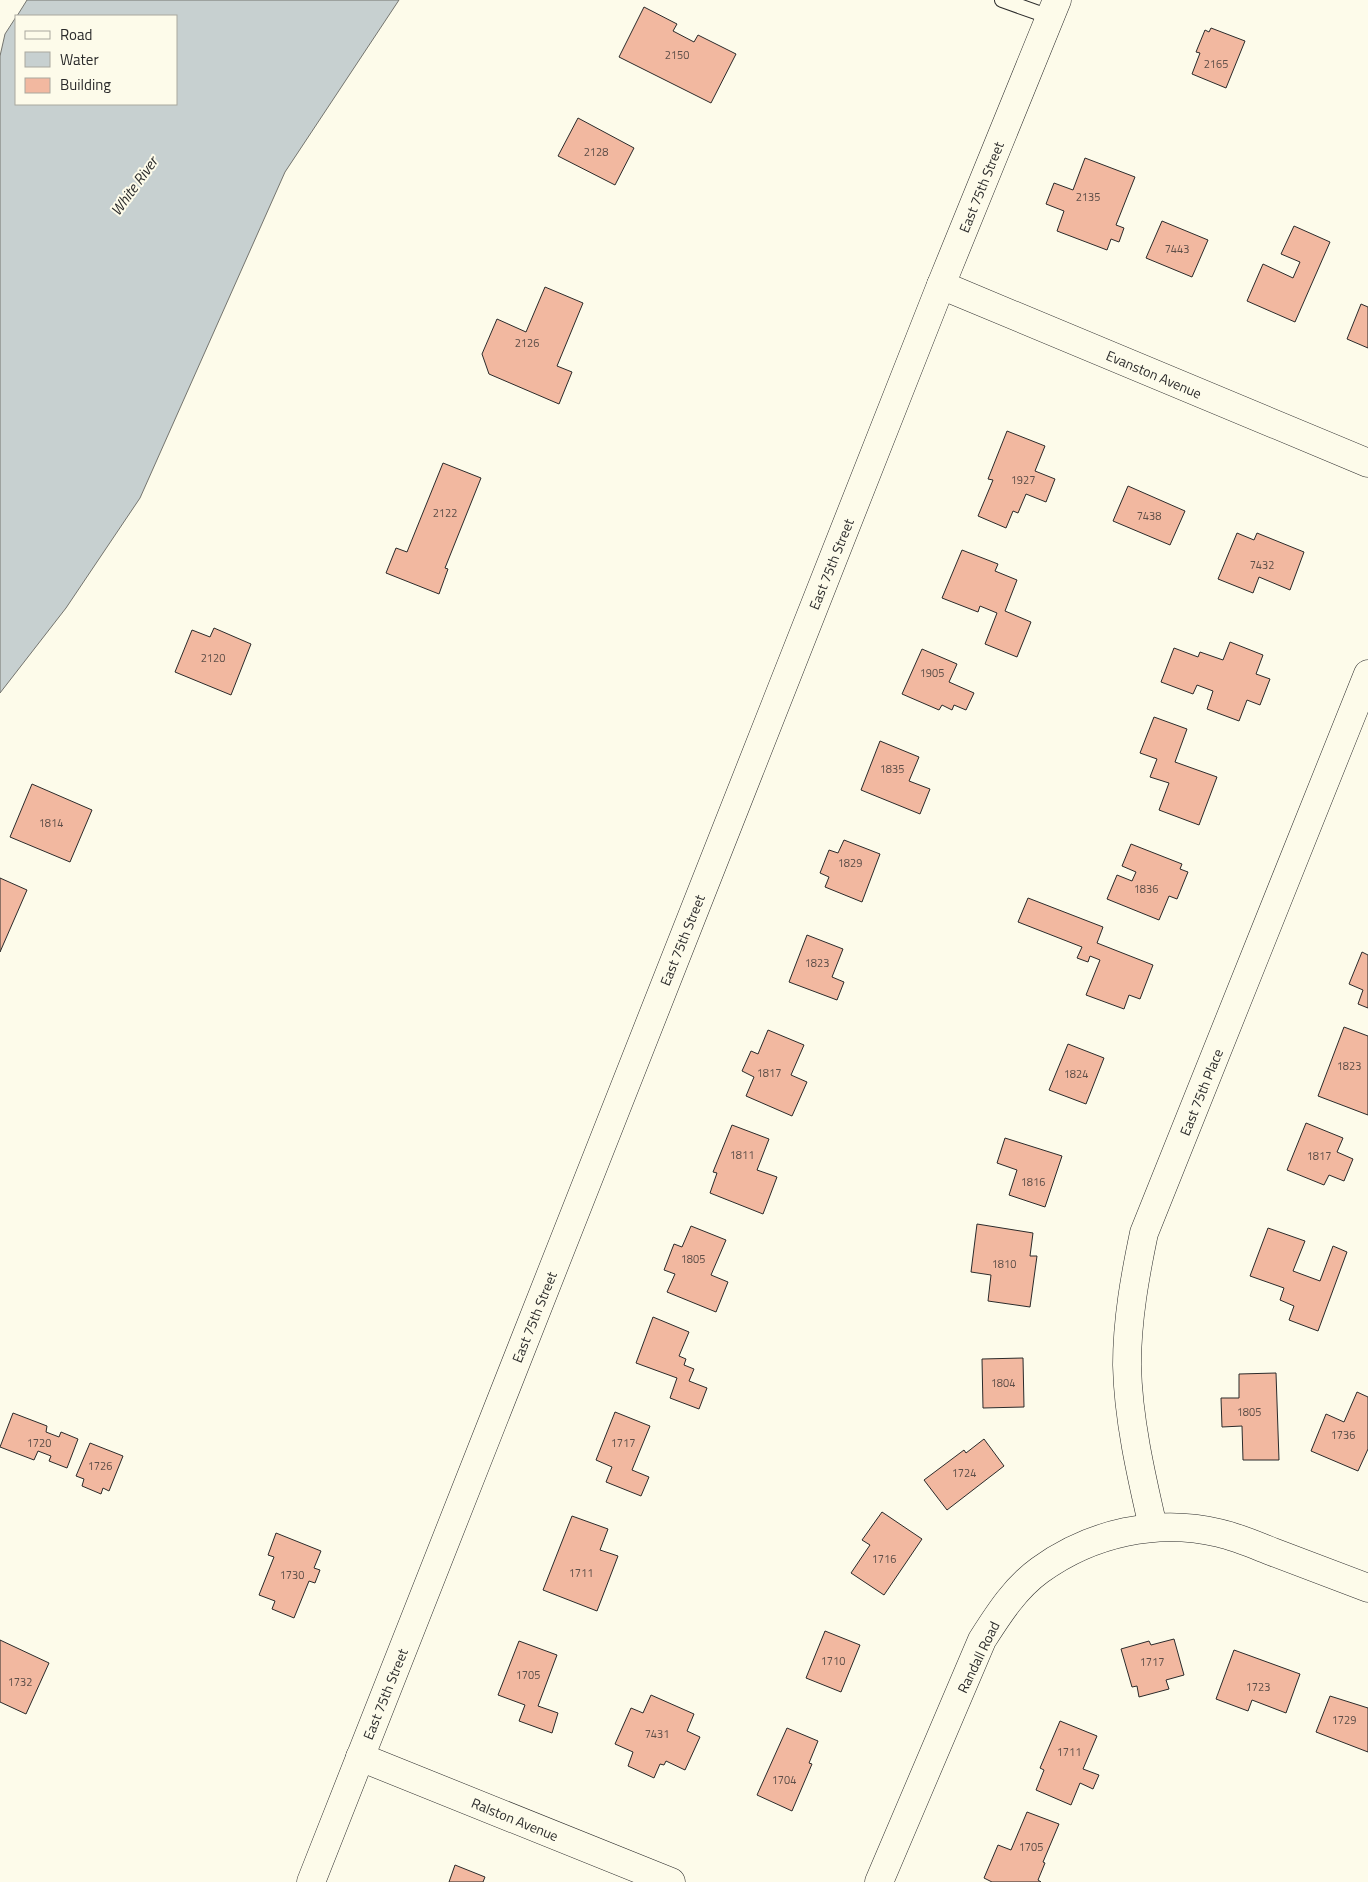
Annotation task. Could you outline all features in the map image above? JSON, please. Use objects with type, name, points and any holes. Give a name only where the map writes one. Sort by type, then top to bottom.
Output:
[{"type":"street","name":"East 75th Street","points":[[311,1882],[941,285],[1053,9]]},
{"type":"street","name":"Evanston Avenue","points":[[941,285],[1368,463]]},
{"type":"street","name":"East 75th Place","points":[[1153,1527],[1137,1455],[1127,1366],[1132,1291],[1144,1233],[1368,674]]},
{"type":"street","name":"Randall Road","points":[[879,1882],[982,1640],[999,1614],[1028,1580],[1040,1570],[1093,1540],[1153,1527],[1191,1528],[1227,1535],[1368,1588]]},
{"type":"street","name":"Ralston Avenue","points":[[360,1757],[671,1882]]},
{"type":"lane","points":[[1002,0],[1053,9]]},
{"type":"water","name":"White River","points":[[27,0],[399,0],[285,172],[140,498],[66,608],[0,693],[0,56],[5,34],[15,19],[15,105],[178,105],[178,15],[18,15]]},
{"type":"building","points":[[644,7],[677,24],[673,31],[694,42],[698,35],[736,54],[711,103],[619,57]]},
{"type":"building","points":[[1211,28],[1245,41],[1226,88],[1192,74],[1200,53],[1196,52],[1205,30],[1209,32]]},
{"type":"building","points":[[578,118],[634,148],[615,185],[558,156]]},
{"type":"building","points":[[1085,158],[1135,177],[1116,225],[1124,228],[1119,242],[1111,239],[1107,250],[1057,231],[1064,211],[1046,204],[1054,183],[1073,190]]},
{"type":"building","points":[[1162,221],[1208,240],[1192,277],[1146,258]]},
{"type":"building","points":[[1294,226],[1330,242],[1295,322],[1247,301],[1263,264],[1293,278],[1300,262],[1281,254]]},
{"type":"building","points":[[545,287],[583,303],[557,366],[572,372],[559,404],[489,374],[482,354],[497,319],[526,332]]},
{"type":"building","points":[[1361,304],[1368,307],[1368,348],[1347,339]]},
{"type":"building","points":[[1007,431],[1045,446],[1035,471],[1055,479],[1046,502],[1026,494],[1018,513],[1013,511],[1006,528],[978,516],[993,480],[988,479]]},
{"type":"building","points":[[443,463],[481,478],[445,568],[448,569],[439,594],[386,573],[396,548],[407,552]]},
{"type":"building","points":[[1128,486],[1185,511],[1170,545],[1113,521]]},
{"type":"building","points":[[1237,533],[1254,540],[1257,533],[1304,552],[1290,590],[1259,577],[1253,593],[1218,579]]},
{"type":"building","points":[[962,550],[998,564],[995,571],[1017,580],[1005,611],[1031,622],[1017,657],[985,644],[997,613],[980,606],[978,612],[942,598]]},
{"type":"building","points":[[214,628],[251,644],[231,695],[175,672],[192,630],[210,637]]},
{"type":"building","points":[[1230,642],[1263,655],[1256,674],[1270,679],[1260,705],[1247,700],[1239,721],[1207,709],[1213,691],[1197,685],[1193,694],[1161,682],[1174,648],[1198,657],[1200,652],[1223,660]]},
{"type":"building","points":[[922,649],[957,664],[949,682],[974,693],[966,710],[954,705],[952,710],[942,705],[939,710],[902,694]]},
{"type":"building","points":[[1154,717],[1187,729],[1175,762],[1217,777],[1199,825],[1159,810],[1169,783],[1150,777],[1157,759],[1140,753]]},
{"type":"building","points":[[880,741],[919,757],[909,781],[930,789],[920,814],[861,790]]},
{"type":"building","points":[[32,784],[92,810],[70,862],[10,837]]},
{"type":"building","points":[[844,840],[880,854],[862,902],[825,887],[829,877],[820,873],[829,850],[838,853]]},
{"type":"building","points":[[1131,844],[1182,864],[1180,869],[1188,872],[1177,899],[1169,896],[1159,920],[1107,899],[1117,875],[1132,881],[1136,872],[1122,866]]},
{"type":"building","points":[[0,878],[27,890],[0,952]]},
{"type":"building","points":[[1028,898],[1103,927],[1097,943],[1153,965],[1140,999],[1129,995],[1124,1009],[1086,995],[1100,960],[1090,956],[1088,962],[1077,958],[1082,947],[1018,922]]},
{"type":"building","points":[[807,935],[843,949],[832,977],[844,982],[837,1000],[789,982]]},
{"type":"building","points":[[1362,952],[1368,955],[1368,1008],[1358,1004],[1363,990],[1349,984]]},
{"type":"building","points":[[1344,1027],[1368,1036],[1368,1115],[1318,1096]]},
{"type":"building","points":[[768,1030],[804,1045],[791,1075],[807,1082],[792,1116],[746,1096],[754,1077],[742,1071],[751,1051],[758,1054]]},
{"type":"building","points":[[1068,1044],[1104,1058],[1086,1104],[1049,1090]]},
{"type":"building","points":[[1306,1123],[1343,1138],[1337,1152],[1353,1159],[1344,1181],[1329,1175],[1324,1185],[1287,1170]]},
{"type":"building","points":[[732,1125],[769,1139],[757,1170],[777,1177],[763,1214],[710,1193],[717,1173],[713,1172]]},
{"type":"building","points":[[1005,1138],[1062,1156],[1045,1207],[1009,1195],[1017,1170],[997,1163]]},
{"type":"building","points":[[977,1224],[1033,1233],[1030,1256],[1037,1256],[1030,1307],[988,1301],[991,1275],[971,1272]]},
{"type":"building","points":[[691,1226],[726,1240],[711,1275],[728,1282],[716,1312],[667,1292],[675,1274],[664,1270],[674,1244],[682,1247]]},
{"type":"building","points":[[1268,1228],[1305,1241],[1293,1271],[1320,1281],[1333,1246],[1347,1252],[1318,1331],[1289,1320],[1294,1306],[1280,1300],[1284,1288],[1250,1276]]},
{"type":"building","points":[[653,1317],[689,1332],[679,1356],[686,1359],[684,1365],[694,1369],[689,1381],[707,1388],[699,1409],[670,1398],[677,1378],[636,1363]]},
{"type":"building","points":[[1023,1358],[1024,1407],[983,1408],[982,1359]]},
{"type":"building","points":[[1276,1373],[1279,1460],[1243,1460],[1242,1426],[1222,1427],[1221,1398],[1239,1398],[1239,1374]]},
{"type":"building","points":[[1357,1392],[1368,1397],[1368,1449],[1358,1471],[1311,1451],[1326,1414],[1344,1422]]},
{"type":"building","points":[[615,1412],[650,1426],[632,1470],[649,1477],[641,1496],[606,1482],[612,1467],[596,1460]]},
{"type":"building","points":[[13,1413],[47,1426],[46,1432],[59,1437],[61,1432],[78,1439],[67,1468],[49,1461],[51,1456],[38,1451],[34,1460],[0,1447]]},
{"type":"building","points":[[984,1439],[1004,1466],[947,1510],[924,1480],[964,1450],[966,1453]]},
{"type":"building","points":[[90,1443],[123,1456],[109,1491],[103,1488],[101,1494],[82,1486],[84,1479],[76,1476]]},
{"type":"building","points":[[882,1512],[922,1539],[884,1595],[851,1573],[870,1545],[862,1540]]},
{"type":"building","points":[[572,1516],[608,1529],[600,1550],[618,1556],[597,1611],[543,1590]]},
{"type":"building","points":[[276,1533],[321,1551],[314,1568],[320,1570],[315,1583],[309,1581],[294,1618],[272,1609],[275,1601],[259,1595],[274,1557],[268,1555]]},
{"type":"building","points":[[825,1631],[860,1645],[841,1692],[806,1678]]},
{"type":"building","points":[[1174,1639],[1184,1675],[1166,1680],[1169,1689],[1139,1697],[1137,1686],[1132,1687],[1121,1649],[1149,1641],[1151,1645]]},
{"type":"building","points":[[0,1640],[49,1663],[26,1714],[0,1702]]},
{"type":"building","points":[[519,1641],[557,1655],[538,1706],[558,1713],[552,1733],[519,1721],[525,1705],[498,1695]]},
{"type":"building","points":[[1234,1650],[1300,1674],[1286,1713],[1252,1700],[1248,1711],[1216,1699]]},
{"type":"building","points":[[651,1695],[694,1714],[687,1731],[700,1737],[685,1770],[666,1761],[664,1765],[660,1764],[654,1778],[628,1766],[633,1752],[615,1744],[631,1708],[643,1713]]},
{"type":"building","points":[[1330,1696],[1368,1708],[1368,1752],[1316,1732]]},
{"type":"building","points":[[1060,1721],[1097,1736],[1083,1769],[1099,1775],[1093,1789],[1080,1783],[1071,1805],[1036,1790],[1044,1770],[1040,1768]]},
{"type":"building","points":[[787,1728],[818,1741],[809,1763],[812,1764],[792,1811],[757,1795]]},
{"type":"building","points":[[1027,1812],[1059,1824],[1043,1862],[1045,1863],[1038,1880],[1041,1882],[992,1882],[984,1878],[998,1845],[1011,1850]]},
{"type":"building","points":[[455,1865],[485,1877],[483,1882],[449,1882]]}]
